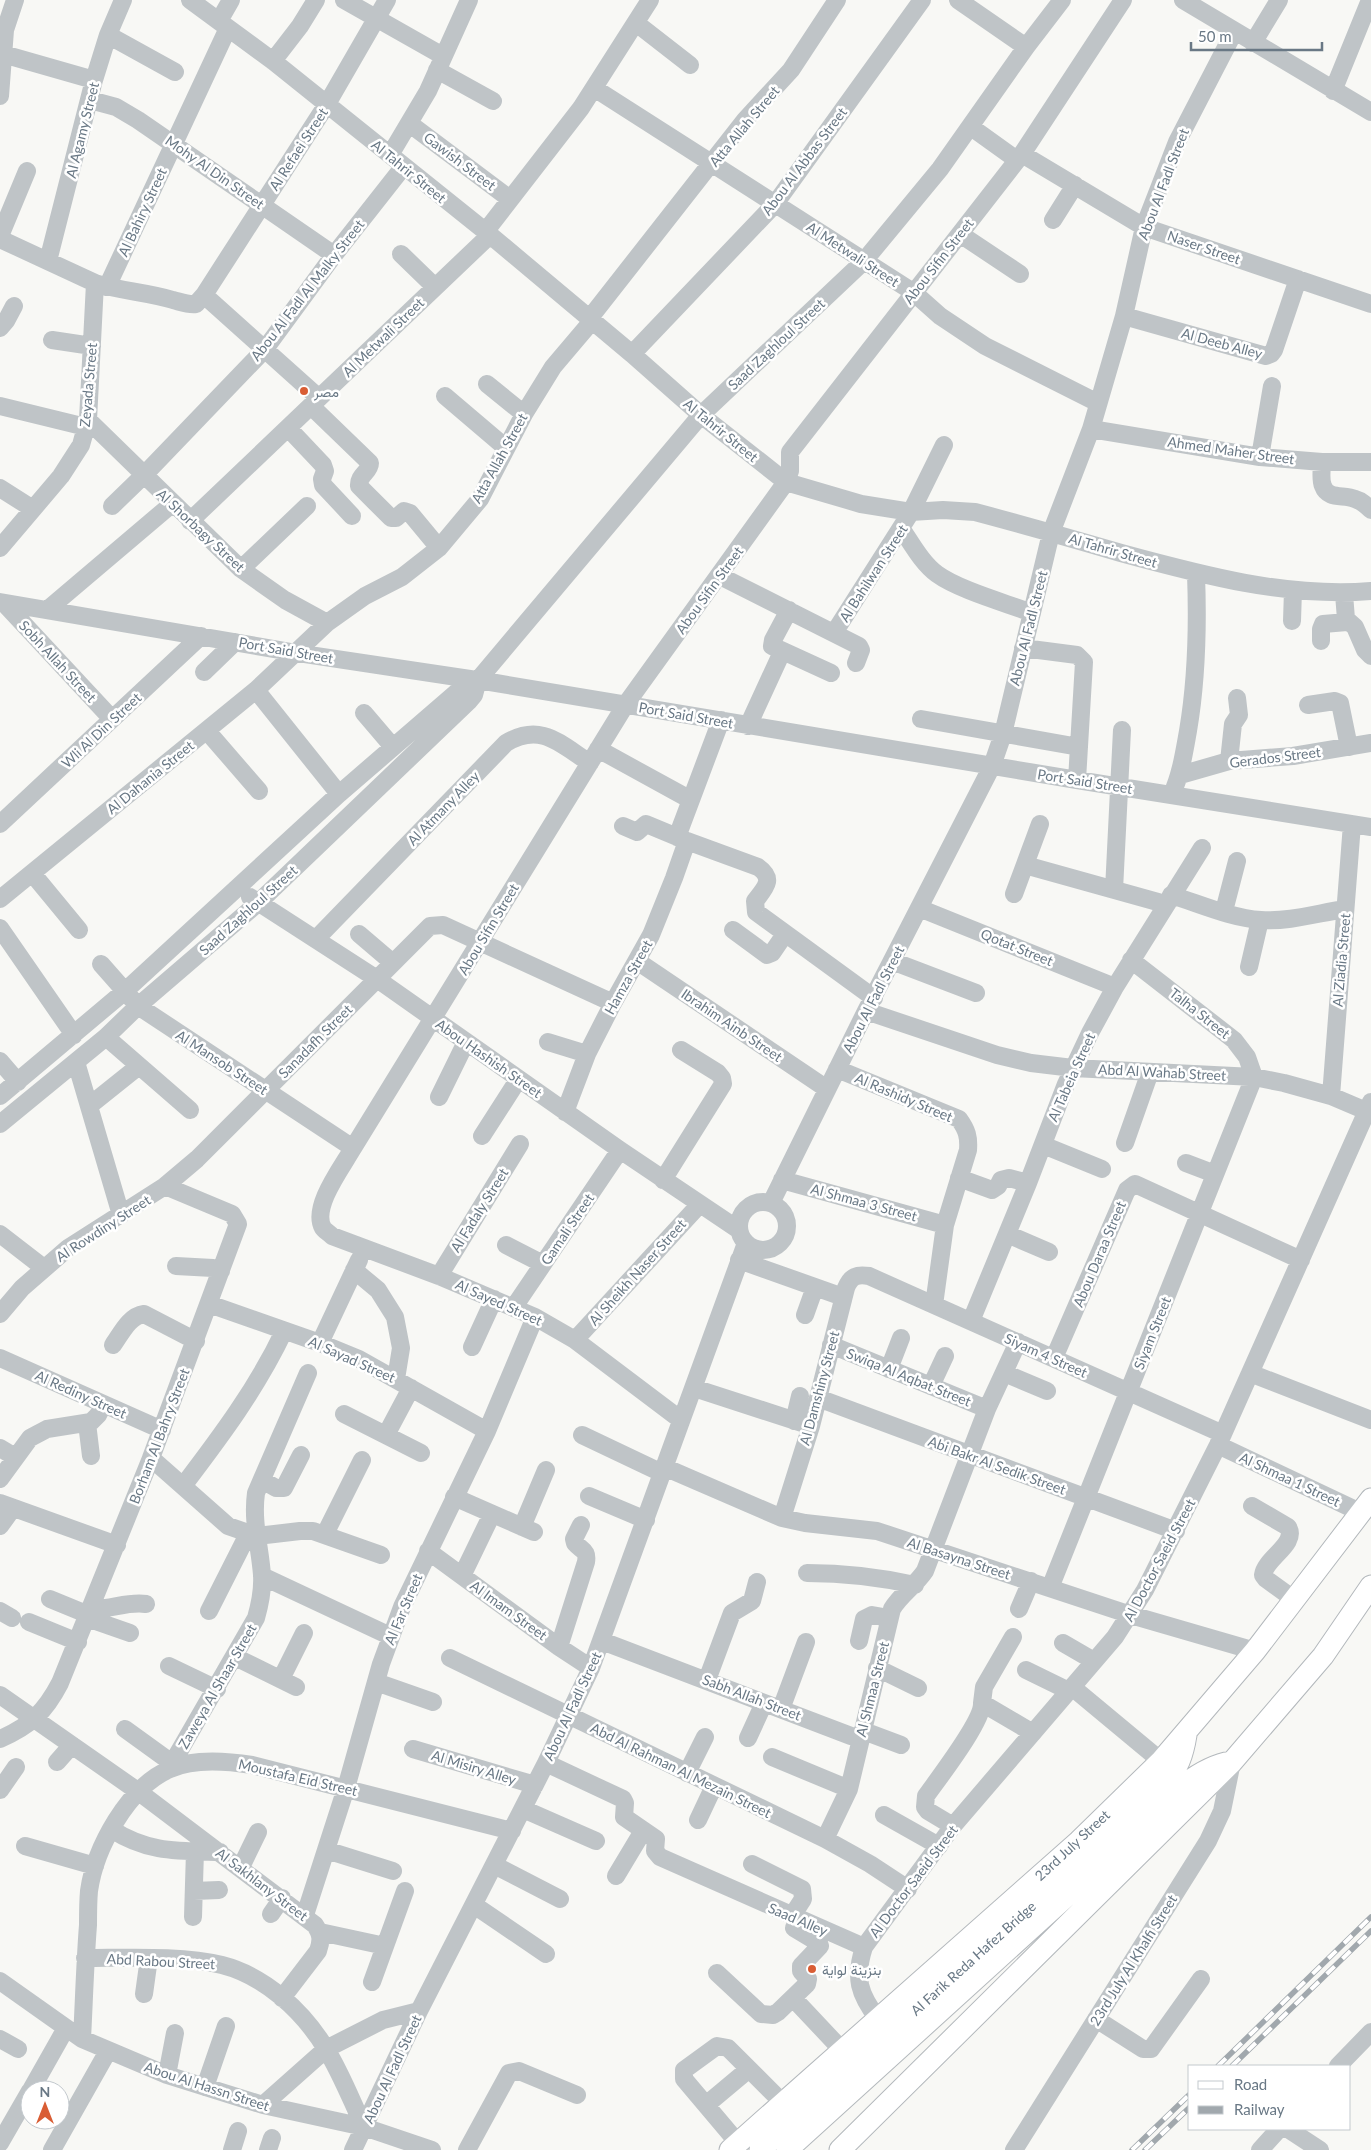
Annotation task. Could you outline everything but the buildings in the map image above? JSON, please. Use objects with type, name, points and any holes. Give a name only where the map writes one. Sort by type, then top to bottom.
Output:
[{"type":"main road","name":"23rd July Street","points":[[734,2146],[841,2049],[1079,1840],[1161,1761],[1256,1651],[1366,1506]]},
{"type":"main road","points":[[840,2150],[1232,1762],[1323,1656],[1371,1586]]},
{"type":"main road","name":"Al Farik Reda Hafez Bridge","points":[[787,2150],[1028,1920],[1110,1831],[1165,1783],[1177,1768],[1184,1751],[1186,1732]]},
{"type":"main road","name":"Al Farik Reda Hafez Bridge","points":[[760,2150],[1028,1920],[1109,1859],[1183,1785],[1206,1770],[1232,1762]]},
{"type":"street","points":[[0,90],[3,29],[16,0]]},
{"type":"street","name":"Al Agamy Street","points":[[48,261],[94,80],[108,35],[122,0]]},
{"type":"street","name":"Al Tahrir Street","points":[[190,0],[273,61],[487,233],[632,354],[701,415],[786,482],[861,504],[911,512],[943,510],[975,512],[1196,574],[1293,590],[1344,594],[1371,591]]},
{"type":"street","name":"Al Bahiry Street","points":[[101,285],[174,144],[223,25],[231,0]]},
{"type":"street","points":[[273,61],[300,26],[316,0]]},
{"type":"street","points":[[344,0],[376,19],[493,101]]},
{"type":"street","name":"Al Refaei Street","points":[[204,295],[327,104],[387,0]]},
{"type":"street","name":"Abou Al Fadl Al Malky Street","points":[[112,506],[144,476],[265,349],[334,255],[397,161],[410,124],[469,0]]},
{"type":"street","name":"Al Metwali Street","points":[[190,521],[435,287],[487,233],[510,199],[594,88],[650,0]]},
{"type":"street","name":"Atta Allah Street","points":[[297,653],[327,623],[365,596],[402,577],[439,548],[480,499],[524,414],[553,367],[745,120],[796,63],[837,0]]},
{"type":"street","name":"Abou Al Abbas Street","points":[[632,354],[775,204],[922,0]]},
{"type":"street","points":[[958,0],[1026,47]]},
{"type":"street","name":"Saad Zaghloul Street","points":[[0,1096],[125,991],[340,794],[457,692],[478,680],[701,415],[864,261],[940,169],[1026,47],[1062,0]]},
{"type":"street","name":"Abou Sifin Street","points":[[322,1202],[353,1148],[626,704],[786,482],[790,471],[790,452],[1020,157],[1122,0]]},
{"type":"street","points":[[1183,0],[1371,112]]},
{"type":"street","points":[[1253,43],[1279,0]]},
{"type":"street","points":[[1333,91],[1369,8]]},
{"type":"street","points":[[636,23],[690,65]]},
{"type":"street","name":"Abou Al Fadl Street","points":[[771,1203],[837,1069],[992,766],[1003,734],[1051,533],[1091,429],[1124,316],[1144,227],[1177,142],[1234,32]]},
{"type":"street","points":[[108,35],[175,72]]},
{"type":"street","points":[[3,54],[94,80]]},
{"type":"street","name":"Al Metwali Street","points":[[594,88],[913,292],[940,316],[985,346],[1098,403]]},
{"type":"street","name":"Mohy Al Din Street","points":[[90,100],[116,107],[174,144],[334,255]]},
{"type":"street","name":"Gawish Street","points":[[410,124],[510,199]]},
{"type":"street","name":"Naser Street","points":[[971,127],[1020,157],[1075,185],[1144,227],[1371,304]]},
{"type":"street","points":[[27,171],[0,238],[101,285],[151,293],[189,304],[196,304],[204,295],[265,349],[370,463],[370,467],[360,479],[359,486],[391,518],[396,518],[404,511],[410,512],[439,548]]},
{"type":"street","points":[[1053,220],[1075,185]]},
{"type":"street","points":[[960,234],[1020,274]]},
{"type":"street","points":[[401,254],[435,287]]},
{"type":"street","name":"Al Deeb Alley","points":[[1124,316],[1268,356],[1274,350],[1298,279]]},
{"type":"street","name":"Zeyada Street","points":[[0,548],[72,461],[81,445],[87,424],[92,346],[101,285]]},
{"type":"street","points":[[0,328],[14,306]]},
{"type":"street","points":[[52,340],[92,346]]},
{"type":"street","points":[[487,384],[524,414]]},
{"type":"street","points":[[1260,457],[1272,386]]},
{"type":"street","points":[[445,396],[506,448]]},
{"type":"street","points":[[0,406],[87,424]]},
{"type":"street","name":"Al Shorbagy Street","points":[[87,424],[241,569],[285,600],[327,623]]},
{"type":"street","points":[[288,428],[323,465],[325,471],[322,479],[323,485],[352,516]]},
{"type":"street","name":"Ahmed Maher Street","points":[[1091,429],[1260,457],[1322,462],[1371,462]]},
{"type":"street","name":"Al Bahilwan Street","points":[[834,633],[911,512],[944,445]]},
{"type":"street","points":[[1322,462],[1322,482],[1325,490],[1332,495],[1353,498],[1364,503],[1371,510]]},
{"type":"street","points":[[0,488],[33,509]]},
{"type":"street","points":[[47,610],[172,504]]},
{"type":"street","points":[[241,569],[306,506]]},
{"type":"street","points":[[901,528],[924,562],[937,574],[954,583],[1032,613]]},
{"type":"street","points":[[1172,794],[1180,775],[1196,670],[1198,622],[1196,574]]},
{"type":"street","name":"Al Bahilwan Street","points":[[720,576],[859,646],[861,650],[856,663]]},
{"type":"street","points":[[1292,621],[1293,590]]},
{"type":"street","points":[[1344,594],[1345,616],[1348,622],[1355,627],[1365,650],[1371,656]]},
{"type":"street","name":"Port Said Street","points":[[2,603],[297,653],[478,680],[748,726],[1371,827]]},
{"type":"street","name":"Sobh Allah Street","points":[[2,603],[112,719]]},
{"type":"street","points":[[789,610],[772,642],[774,648],[831,673]]},
{"type":"street","points":[[1321,641],[1323,624],[1348,622]]},
{"type":"street","name":"Wli Al Din Street","points":[[0,824],[201,636]]},
{"type":"street","points":[[204,672],[235,642]]},
{"type":"street","points":[[1023,648],[1077,655],[1082,659],[1084,665],[1077,780]]},
{"type":"street","points":[[748,726],[782,652]]},
{"type":"street","name":"Al Dahania Street","points":[[2,893],[32,873],[207,731],[297,653]]},
{"type":"street","name":"Saad Zaghloul Street","points":[[0,1124],[106,1037],[138,1006],[258,903],[470,701],[474,695],[478,680]]},
{"type":"street","points":[[256,690],[340,794]]},
{"type":"street","points":[[1229,761],[1233,724],[1239,715],[1237,698]]},
{"type":"street","points":[[1308,705],[1335,701],[1340,703],[1350,748]]},
{"type":"street","points":[[364,713],[393,748]]},
{"type":"street","points":[[921,719],[1079,748]]},
{"type":"street","name":"Hamza Street","points":[[565,1112],[587,1054],[658,918],[682,839],[691,800],[721,720]]},
{"type":"street","points":[[1114,890],[1122,730]]},
{"type":"street","points":[[207,731],[259,791]]},
{"type":"street","name":"Al Atmany Alley","points":[[316,940],[506,743],[518,736],[532,733],[546,736],[691,800]]},
{"type":"street","name":"Gerados Street","points":[[1180,775],[1229,761],[1293,756],[1371,743]]},
{"type":"street","points":[[623,826],[637,832],[646,824],[682,839]]},
{"type":"street","points":[[1014,894],[1040,824]]},
{"type":"street","name":"Al Ziadia Street","points":[[1331,1096],[1352,824]]},
{"type":"street","name":"Abd Al Wahab Street","points":[[682,839],[758,867],[764,871],[768,878],[767,886],[755,901],[755,906],[760,916],[785,934],[870,1005],[997,1055],[1031,1063],[1073,1068],[1254,1078],[1284,1083],[1370,1109]]},
{"type":"street","name":"Al Tabeia Street","points":[[970,1321],[1028,1183],[1073,1068],[1115,987],[1202,848]]},
{"type":"street","points":[[1224,912],[1237,861]]},
{"type":"street","points":[[1025,865],[1114,890],[1260,920],[1280,920],[1346,908]]},
{"type":"street","points":[[32,873],[79,930]]},
{"type":"street","name":"Abou Hashish Street","points":[[237,888],[377,979],[518,1080],[700,1204],[742,1236]]},
{"type":"street","name":"Qotat Street","points":[[919,908],[1115,987]]},
{"type":"street","points":[[1249,967],[1260,920]]},
{"type":"street","points":[[377,979],[425,929],[437,924],[443,925],[612,1003]]},
{"type":"street","points":[[0,928],[74,1035]]},
{"type":"street","points":[[733,930],[767,955],[772,954],[785,934]]},
{"type":"street","points":[[359,934],[392,962]]},
{"type":"street","name":"Talha Street","points":[[1132,960],[1234,1040],[1247,1057],[1254,1078]]},
{"type":"street","name":"Ibrahim Ainb Street","points":[[637,961],[827,1089]]},
{"type":"street","points":[[892,961],[976,992]]},
{"type":"street","name":"Al Mansob Street","points":[[101,964],[138,1006],[353,1148]]},
{"type":"street","name":"Sanadafh Street","points":[[165,1186],[197,1159],[377,979]]},
{"type":"street","points":[[106,1037],[190,1110]]},
{"type":"street","points":[[439,1097],[466,1042]]},
{"type":"street","points":[[548,1042],[587,1054]]},
{"type":"street","points":[[663,1180],[723,1084],[718,1072],[681,1050]]},
{"type":"street","points":[[0,1061],[18,1082]]},
{"type":"street","points":[[76,1062],[121,1215]]},
{"type":"street","points":[[89,1106],[139,1066]]},
{"type":"street","name":"Al Rashidy Street","points":[[837,1069],[959,1120],[966,1128],[969,1138],[968,1150],[945,1224],[934,1305]]},
{"type":"street","points":[[1125,1142],[1150,1072]]},
{"type":"street","name":"Siyam Street","points":[[1050,1588],[1254,1078]]},
{"type":"street","points":[[482,1136],[518,1080]]},
{"type":"street","name":"Al Doctor Saeid Street","points":[[878,2018],[866,2002],[859,1984],[859,1964],[864,1947],[873,1932],[908,1889],[954,1826],[1115,1637],[1131,1615],[1176,1531],[1221,1439],[1370,1109]]},
{"type":"street","name":"Al Fadaly Street","points":[[439,1276],[520,1144]]},
{"type":"street","points":[[1043,1145],[1102,1169]]},
{"type":"street","name":"Gamali Street","points":[[514,1307],[620,1150]]},
{"type":"street","points":[[1186,1163],[1216,1174]]},
{"type":"street","points":[[959,1178],[992,1190],[998,1186],[1003,1178],[1028,1183]]},
{"type":"street","name":"Al Shmaa 3 Street","points":[[782,1180],[945,1224]]},
{"type":"street","name":"Abou Daraa Street","points":[[1054,1358],[1130,1186],[1135,1184],[1301,1260]]},
{"type":"street","name":"Al Rowdiny Street","points":[[0,1314],[22,1288],[68,1248],[165,1186]]},
{"type":"street","name":"Borham Al Bahry Street","points":[[0,1739],[16,1732],[35,1719],[50,1702],[78,1642],[162,1430],[238,1224],[236,1217],[165,1186]]},
{"type":"street","name":"Al Sayed Street","points":[[322,1202],[320,1216],[323,1228],[332,1236],[439,1276],[535,1317],[575,1340],[681,1420]]},
{"type":"street","points":[[764,1202],[771,1203],[778,1207],[786,1220],[787,1228],[781,1242],[775,1247],[760,1250],[742,1236],[741,1216],[750,1205],[764,1202]]},
{"type":"street","name":"Al Sheikh Naser Street","points":[[575,1340],[700,1204]]},
{"type":"street","points":[[0,1234],[44,1268]]},
{"type":"street","points":[[1007,1234],[1049,1252]]},
{"type":"street","name":"Abou Al Fadl Street","points":[[353,2150],[419,2011],[546,1764],[591,1668],[740,1260],[742,1236]]},
{"type":"street","points":[[506,1245],[543,1264]]},
{"type":"street","points":[[320,1343],[364,1248]]},
{"type":"street","points":[[740,1260],[843,1298]]},
{"type":"street","points":[[176,1266],[214,1268],[221,1271]]},
{"type":"street","points":[[354,1270],[378,1290],[395,1317],[401,1348],[403,1383],[386,1435]]},
{"type":"street","name":"Al Damshiny Street","points":[[782,1518],[811,1426],[843,1298],[850,1278],[859,1274],[869,1276]]},
{"type":"street","name":"Siyam 4 Street","points":[[869,1276],[1128,1391],[1221,1439]]},
{"type":"street","points":[[805,1315],[815,1287]]},
{"type":"street","points":[[472,1346],[494,1299]]},
{"type":"street","name":"Al Sayad Street","points":[[210,1304],[320,1343],[359,1359],[486,1431]]},
{"type":"street","points":[[113,1345],[130,1320],[136,1315],[144,1314],[196,1341]]},
{"type":"street","name":"Al Far Street","points":[[305,1915],[346,1788],[390,1636],[402,1606],[486,1431],[535,1317]]},
{"type":"street","points":[[183,1486],[252,1391],[284,1331]]},
{"type":"street","points":[[889,1369],[901,1338]]},
{"type":"street","name":"Al Shmaa Street","points":[[825,1839],[849,1789],[889,1618],[897,1602],[915,1585],[925,1571],[987,1409],[1018,1342]]},
{"type":"street","name":"Swiqa Al Aqbat Street","points":[[831,1345],[987,1409]]},
{"type":"street","points":[[931,1386],[945,1356]]},
{"type":"street","name":"Al Rediny Street","points":[[0,1358],[162,1430]]},
{"type":"street","name":"Zaweya Al Shaar Street","points":[[171,1766],[217,1689],[256,1618],[261,1597],[262,1576],[252,1535],[256,1493],[308,1373]]},
{"type":"street","points":[[1004,1373],[1047,1391]]},
{"type":"street","points":[[1250,1373],[1371,1420]]},
{"type":"street","points":[[694,1388],[811,1426]]},
{"type":"street","points":[[794,1421],[800,1396]]},
{"type":"street","name":"Abi Bakr Al Sedik Street","points":[[818,1398],[1176,1531]]},
{"type":"street","points":[[0,1479],[7,1452],[46,1429],[87,1423],[98,1415],[103,1405]]},
{"type":"street","points":[[344,1414],[421,1453]]},
{"type":"street","points":[[87,1423],[90,1456]]},
{"type":"street","name":"Al Basayna Street","points":[[582,1435],[782,1518],[805,1523],[877,1531],[1131,1615],[1256,1651]]},
{"type":"street","name":"Al Shmaa 1 Street","points":[[1221,1439],[1366,1506]]},
{"type":"street","points":[[262,1480],[276,1488],[284,1488],[302,1455]]},
{"type":"street","points":[[151,1458],[228,1526],[252,1535],[300,1531],[325,1534],[381,1554]]},
{"type":"street","points":[[325,1534],[362,1460]]},
{"type":"street","points":[[454,1497],[528,1530],[546,1470]]},
{"type":"street","points":[[589,1496],[646,1520]]},
{"type":"street","points":[[0,1526],[6,1505],[117,1545]]},
{"type":"street","points":[[1252,1506],[1288,1527],[1290,1531],[1290,1538],[1266,1567],[1264,1575],[1266,1579],[1295,1600]]},
{"type":"street","points":[[462,1576],[492,1514]]},
{"type":"street","points":[[559,1647],[586,1562],[584,1549],[577,1546],[574,1539],[581,1524]]},
{"type":"street","points":[[210,1611],[252,1535]]},
{"type":"street","name":"Al Imam Street","points":[[428,1551],[559,1647],[591,1668]]},
{"type":"street","points":[[807,1573],[844,1573],[880,1577],[915,1585]]},
{"type":"street","points":[[262,1576],[390,1636]]},
{"type":"street","points":[[1019,1608],[1031,1581]]},
{"type":"street","points":[[707,1680],[732,1613],[752,1601],[757,1582]]},
{"type":"street","points":[[50,1599],[130,1633]]},
{"type":"street","points":[[89,1614],[136,1602],[146,1604]]},
{"type":"street","points":[[859,1641],[864,1619],[872,1615],[889,1618]]},
{"type":"street","points":[[29,1622],[78,1642]]},
{"type":"street","points":[[235,1657],[288,1683],[304,1633]]},
{"type":"street","points":[[954,1826],[928,1811],[924,1800],[975,1725],[982,1708],[984,1687],[1013,1636]]},
{"type":"street","name":"Sabh Allah Street","points":[[602,1641],[851,1736],[860,1737],[869,1733],[901,1745]]},
{"type":"street","points":[[781,1709],[806,1642]]},
{"type":"street","points":[[1063,1643],[1094,1661]]},
{"type":"street","name":"Abd Al Rahman Al Mezain Street","points":[[450,1658],[825,1839],[870,1864],[908,1889]]},
{"type":"street","points":[[169,1666],[217,1689]]},
{"type":"street","points":[[877,1668],[918,1688]]},
{"type":"street","points":[[1026,1670],[1070,1689],[1161,1761]]},
{"type":"street","points":[[376,1682],[433,1702]]},
{"type":"street","name":"Al Sakhlany Street","points":[[0,1695],[139,1792],[315,1924],[320,1932],[321,1942],[318,1950],[282,1998]]},
{"type":"street","points":[[748,1738],[764,1702]]},
{"type":"street","points":[[982,1703],[1033,1732]]},
{"type":"street","points":[[125,1729],[171,1766]]},
{"type":"street","points":[[687,1773],[705,1737]]},
{"type":"street","points":[[57,1762],[72,1745]]},
{"type":"street","name":"Al Misiry Alley","points":[[413,1749],[535,1785]]},
{"type":"street","points":[[772,1757],[849,1789]]},
{"type":"street","name":"Moustafa Eid Street","points":[[82,2039],[89,1891],[95,1866],[111,1829],[124,1810],[139,1792],[171,1766],[232,1762],[252,1765],[512,1831]]},
{"type":"street","name":"23rd July Al Khalfi Street","points":[[1014,2150],[1208,1841],[1222,1811],[1232,1762]]},
{"type":"street","points":[[546,1764],[623,1798],[625,1803],[624,1818],[644,1831],[616,1876]]},
{"type":"street","points":[[0,1790],[16,1767]]},
{"type":"street","points":[[698,1820],[714,1786]]},
{"type":"street","points":[[523,1809],[596,1841]]},
{"type":"street","points":[[884,1814],[939,1846]]},
{"type":"street","points":[[111,1829],[127,1839],[144,1846],[162,1850],[220,1852]]},
{"type":"street","name":"Saad Alley","points":[[644,1831],[656,1839],[655,1851],[660,1857],[732,1890],[793,1922],[864,1947]]},
{"type":"street","points":[[241,1867],[258,1832]]},
{"type":"street","points":[[25,1846],[95,1866]]},
{"type":"street","points":[[326,1850],[393,1871]]},
{"type":"street","points":[[193,1917],[195,1851]]},
{"type":"street","points":[[717,1973],[761,2014],[773,2015],[808,1983],[801,1971],[802,1964],[820,1946],[819,1943],[793,1922],[803,1899],[802,1889],[752,1864]]},
{"type":"street","points":[[494,1865],[560,1899]]},
{"type":"street","points":[[194,1891],[219,1890]]},
{"type":"street","points":[[372,1982],[405,1891]]},
{"type":"street","points":[[271,1914],[282,1898]]},
{"type":"street","points":[[474,1905],[546,1954]]},
{"type":"street","points":[[320,1932],[385,1946]]},
{"type":"street","name":"Abd Rabou Street","points":[[85,1958],[149,1958],[221,1964],[246,1973],[269,1987],[300,2015],[326,2049],[364,2127]]},
{"type":"street","points":[[144,1994],[149,1958]]},
{"type":"street","points":[[1096,2019],[1143,2050],[1151,2050],[1201,1979]]},
{"type":"street","name":"Abou Al Hassn Street","points":[[0,1982],[82,2039],[108,2052],[167,2075],[263,2105],[364,2127],[432,2150]]},
{"type":"street","points":[[793,1998],[841,2049]]},
{"type":"street","points":[[263,2105],[326,2049],[384,2020],[419,2011]]},
{"type":"street","points":[[205,2087],[226,2026]]},
{"type":"street","points":[[36,2080],[66,2028]]},
{"type":"street","points":[[1339,2065],[1371,2032]]},
{"type":"street","points":[[167,2075],[175,2033]]},
{"type":"street","points":[[0,2040],[18,2050]]},
{"type":"street","points":[[734,2146],[684,2079],[684,2070],[717,2046],[728,2048],[783,2103]]},
{"type":"street","points":[[52,2150],[108,2052]]},
{"type":"street","points":[[706,2106],[749,2069]]},
{"type":"street","points":[[467,2150],[509,2073],[519,2071],[577,2095]]},
{"type":"street","points":[[0,2143],[20,2108]]},
{"type":"street","points":[[1260,2150],[1277,2130]]},
{"type":"street","points":[[1290,2130],[1320,2150]]},
{"type":"street","points":[[232,2150],[238,2131]]},
{"type":"railway","points":[[1219,2065],[1371,1917]]},
{"type":"railway","points":[[1233,2065],[1371,1931]]},
{"type":"railway","points":[[1132,2150],[1188,2096]]},
{"type":"railway","points":[[1145,2150],[1188,2109]]},
{"type":"place","name":"مصر","points":[[304,391]]},
{"type":"place","name":"بنزينة لواية","points":[[812,1969]]}]
